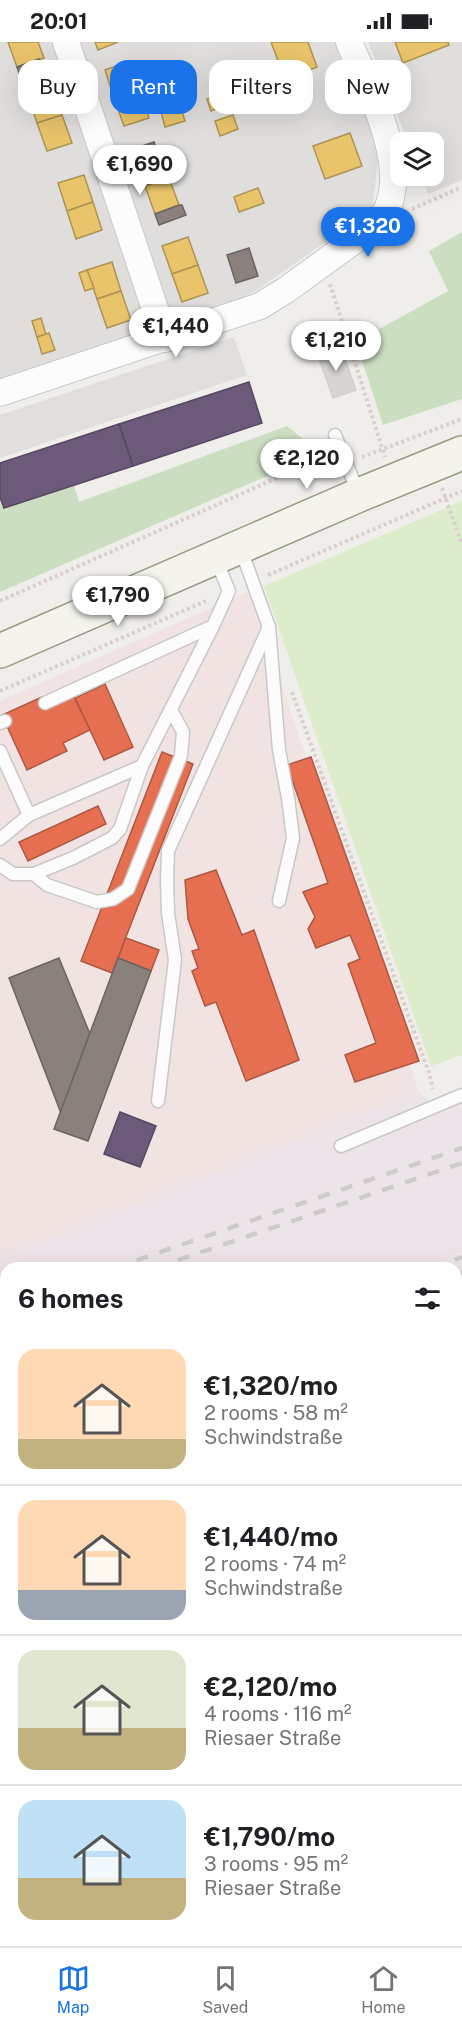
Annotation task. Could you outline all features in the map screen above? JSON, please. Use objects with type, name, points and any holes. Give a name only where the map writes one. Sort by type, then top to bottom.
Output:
[{"type":"main road","points":[[0,651],[359,495],[448,459]]},
{"type":"street","points":[[66,42],[165,339]]},
{"type":"street","points":[[0,393],[260,306],[323,264],[383,218],[393,192],[393,175],[385,135],[349,42]]},
{"type":"lane","points":[[335,435],[348,462],[359,495]]},
{"type":"lane","points":[[0,865],[13,874],[34,874],[73,858],[112,838],[120,829],[142,766],[229,591],[227,552]]},
{"type":"lane","points":[[227,552],[269,627],[279,750],[293,838],[279,901]]},
{"type":"lane","points":[[45,703],[213,626]]},
{"type":"lane","points":[[158,1101],[175,960],[168,913],[168,851],[269,627]]},
{"type":"lane","points":[[34,874],[47,885],[97,902],[113,899],[128,889],[181,756],[183,732],[171,710]]},
{"type":"lane","points":[[0,751],[29,814]]},
{"type":"lane","points":[[0,838],[29,814],[142,766]]},
{"type":"lane","points":[[341,1146],[462,1095]]},
{"type":"path","points":[[383,218],[416,208],[462,187]]},
{"type":"path","points":[[323,264],[382,448]]},
{"type":"path","points":[[0,601],[286,474],[348,462],[462,419]]},
{"type":"path","points":[[448,459],[462,545]]},
{"type":"path","points":[[292,691],[429,1073]]},
{"type":"shaded area","points":[[0,42],[338,42],[345,60],[325,60],[325,114],[368,114],[380,144],[372,210],[238,303],[0,385]]},
{"type":"shaded area","points":[[368,42],[462,42],[462,180],[428,194],[425,186],[444,186],[444,132],[404,132],[397,114],[411,114],[411,60],[375,60]]},
{"type":"shaded area","points":[[234,337],[247,375],[0,458],[0,415]]},
{"type":"shaded area","points":[[250,591],[419,1092],[0,1259],[0,701]]},
{"type":"shaded area","points":[[419,1092],[436,1104],[462,1095],[462,1262],[0,1262],[0,1259]]},
{"type":"green space","points":[[462,232],[462,399],[383,425],[356,342],[448,291],[429,251]]},
{"type":"green space","points":[[287,426],[320,453],[0,592],[0,497],[4,508],[74,485],[79,502]]},
{"type":"green space","points":[[462,501],[462,1055],[431,1066],[264,586]]},
{"type":"building: Homes","points":[[8,42],[38,42],[44,58],[18,60],[17,67]]},
{"type":"building: Homes","points":[[95,42],[118,42],[98,50]]},
{"type":"building: Homes","points":[[271,42],[308,42],[317,67],[313,68],[313,60],[278,60]]},
{"type":"building: Homes","points":[[395,42],[448,42],[449,45],[411,60],[402,60]]},
{"type":"building: Homes","points":[[110,68],[110,86],[105,70]]},
{"type":"building: Homes","points":[[34,114],[62,114],[62,115],[37,123]]},
{"type":"building: Homes","points":[[120,114],[148,114],[149,118],[124,126]]},
{"type":"building: Homes","points":[[162,114],[183,114],[185,121],[165,127]]},
{"type":"building: Homes","points":[[62,115],[72,143],[47,151],[37,123]]},
{"type":"building: Homes","points":[[233,115],[238,129],[220,136],[215,121]]},
{"type":"building: Homes","points":[[350,133],[362,166],[325,179],[313,146]]},
{"type":"building: Homes","points":[[160,150],[169,178],[145,186],[136,158]]},
{"type":"building: Homes","points":[[84,175],[93,202],[67,211],[58,183]]},
{"type":"building: Homes","points":[[169,178],[179,205],[155,214],[145,186]]},
{"type":"building: Homes","points":[[258,188],[264,203],[239,212],[234,197]]},
{"type":"building: Homes","points":[[93,202],[102,230],[76,239],[67,211]]},
{"type":"building: Homes","points":[[188,237],[198,265],[172,274],[162,246]]},
{"type":"building: Homes","points":[[112,262],[121,291],[97,299],[87,270]]},
{"type":"building: Homes","points":[[198,265],[208,293],[182,302],[172,274]]},
{"type":"building: Homes","points":[[87,270],[94,288],[85,291],[79,273]]},
{"type":"building: Homes","points":[[121,291],[131,320],[107,328],[97,299]]},
{"type":"building: Homes","points":[[41,318],[46,335],[37,337],[32,321]]},
{"type":"building: Homes","points":[[49,333],[55,350],[42,354],[37,337]]},
{"type":"building: Shops","points":[[105,684],[133,747],[104,760],[75,698]]},
{"type":"building: Shops","points":[[72,693],[90,730],[63,743],[67,751],[27,770],[2,715],[42,697],[46,705]]},
{"type":"building: Shops","points":[[162,752],[193,764],[112,973],[81,961]]},
{"type":"building: Shops","points":[[311,757],[419,1061],[355,1082],[345,1055],[376,1043],[348,964],[360,959],[350,935],[316,948],[308,929],[315,917],[303,892],[328,883],[287,765]]},
{"type":"building: Shops","points":[[98,806],[106,824],[28,861],[19,842]]},
{"type":"building: Shops","points":[[216,870],[242,935],[254,930],[299,1060],[246,1081],[216,1002],[205,1006],[192,971],[198,968],[192,951],[199,949],[188,919],[185,880]]},
{"type":"building: Shops","points":[[126,938],[159,950],[151,971],[118,958]]},
{"type":"building: Offices","points":[[249,382],[262,423],[133,466],[119,424]]},
{"type":"building: Offices","points":[[119,424],[133,466],[4,508],[0,497],[0,463]]},
{"type":"building: Offices","points":[[120,1112],[156,1126],[140,1167],[104,1154]]},
{"type":"building: Industry","points":[[154,142],[157,151],[136,158],[133,149]]},
{"type":"building: Industry","points":[[182,205],[186,215],[159,225],[155,214]]},
{"type":"building: Industry","points":[[249,248],[258,276],[236,283],[227,255]]},
{"type":"building: Industry","points":[[59,958],[90,1034],[61,1113],[9,978]]},
{"type":"building: Industry","points":[[118,958],[151,971],[88,1141],[54,1129]]},
{"type":"building: Other","points":[[340,345],[356,390],[333,398],[317,353]]},
{"type":"railway","points":[[131,1262],[462,1148]]},
{"type":"railway","points":[[173,1262],[462,1163]]},
{"type":"railway","points":[[448,1262],[462,1257]]}]
